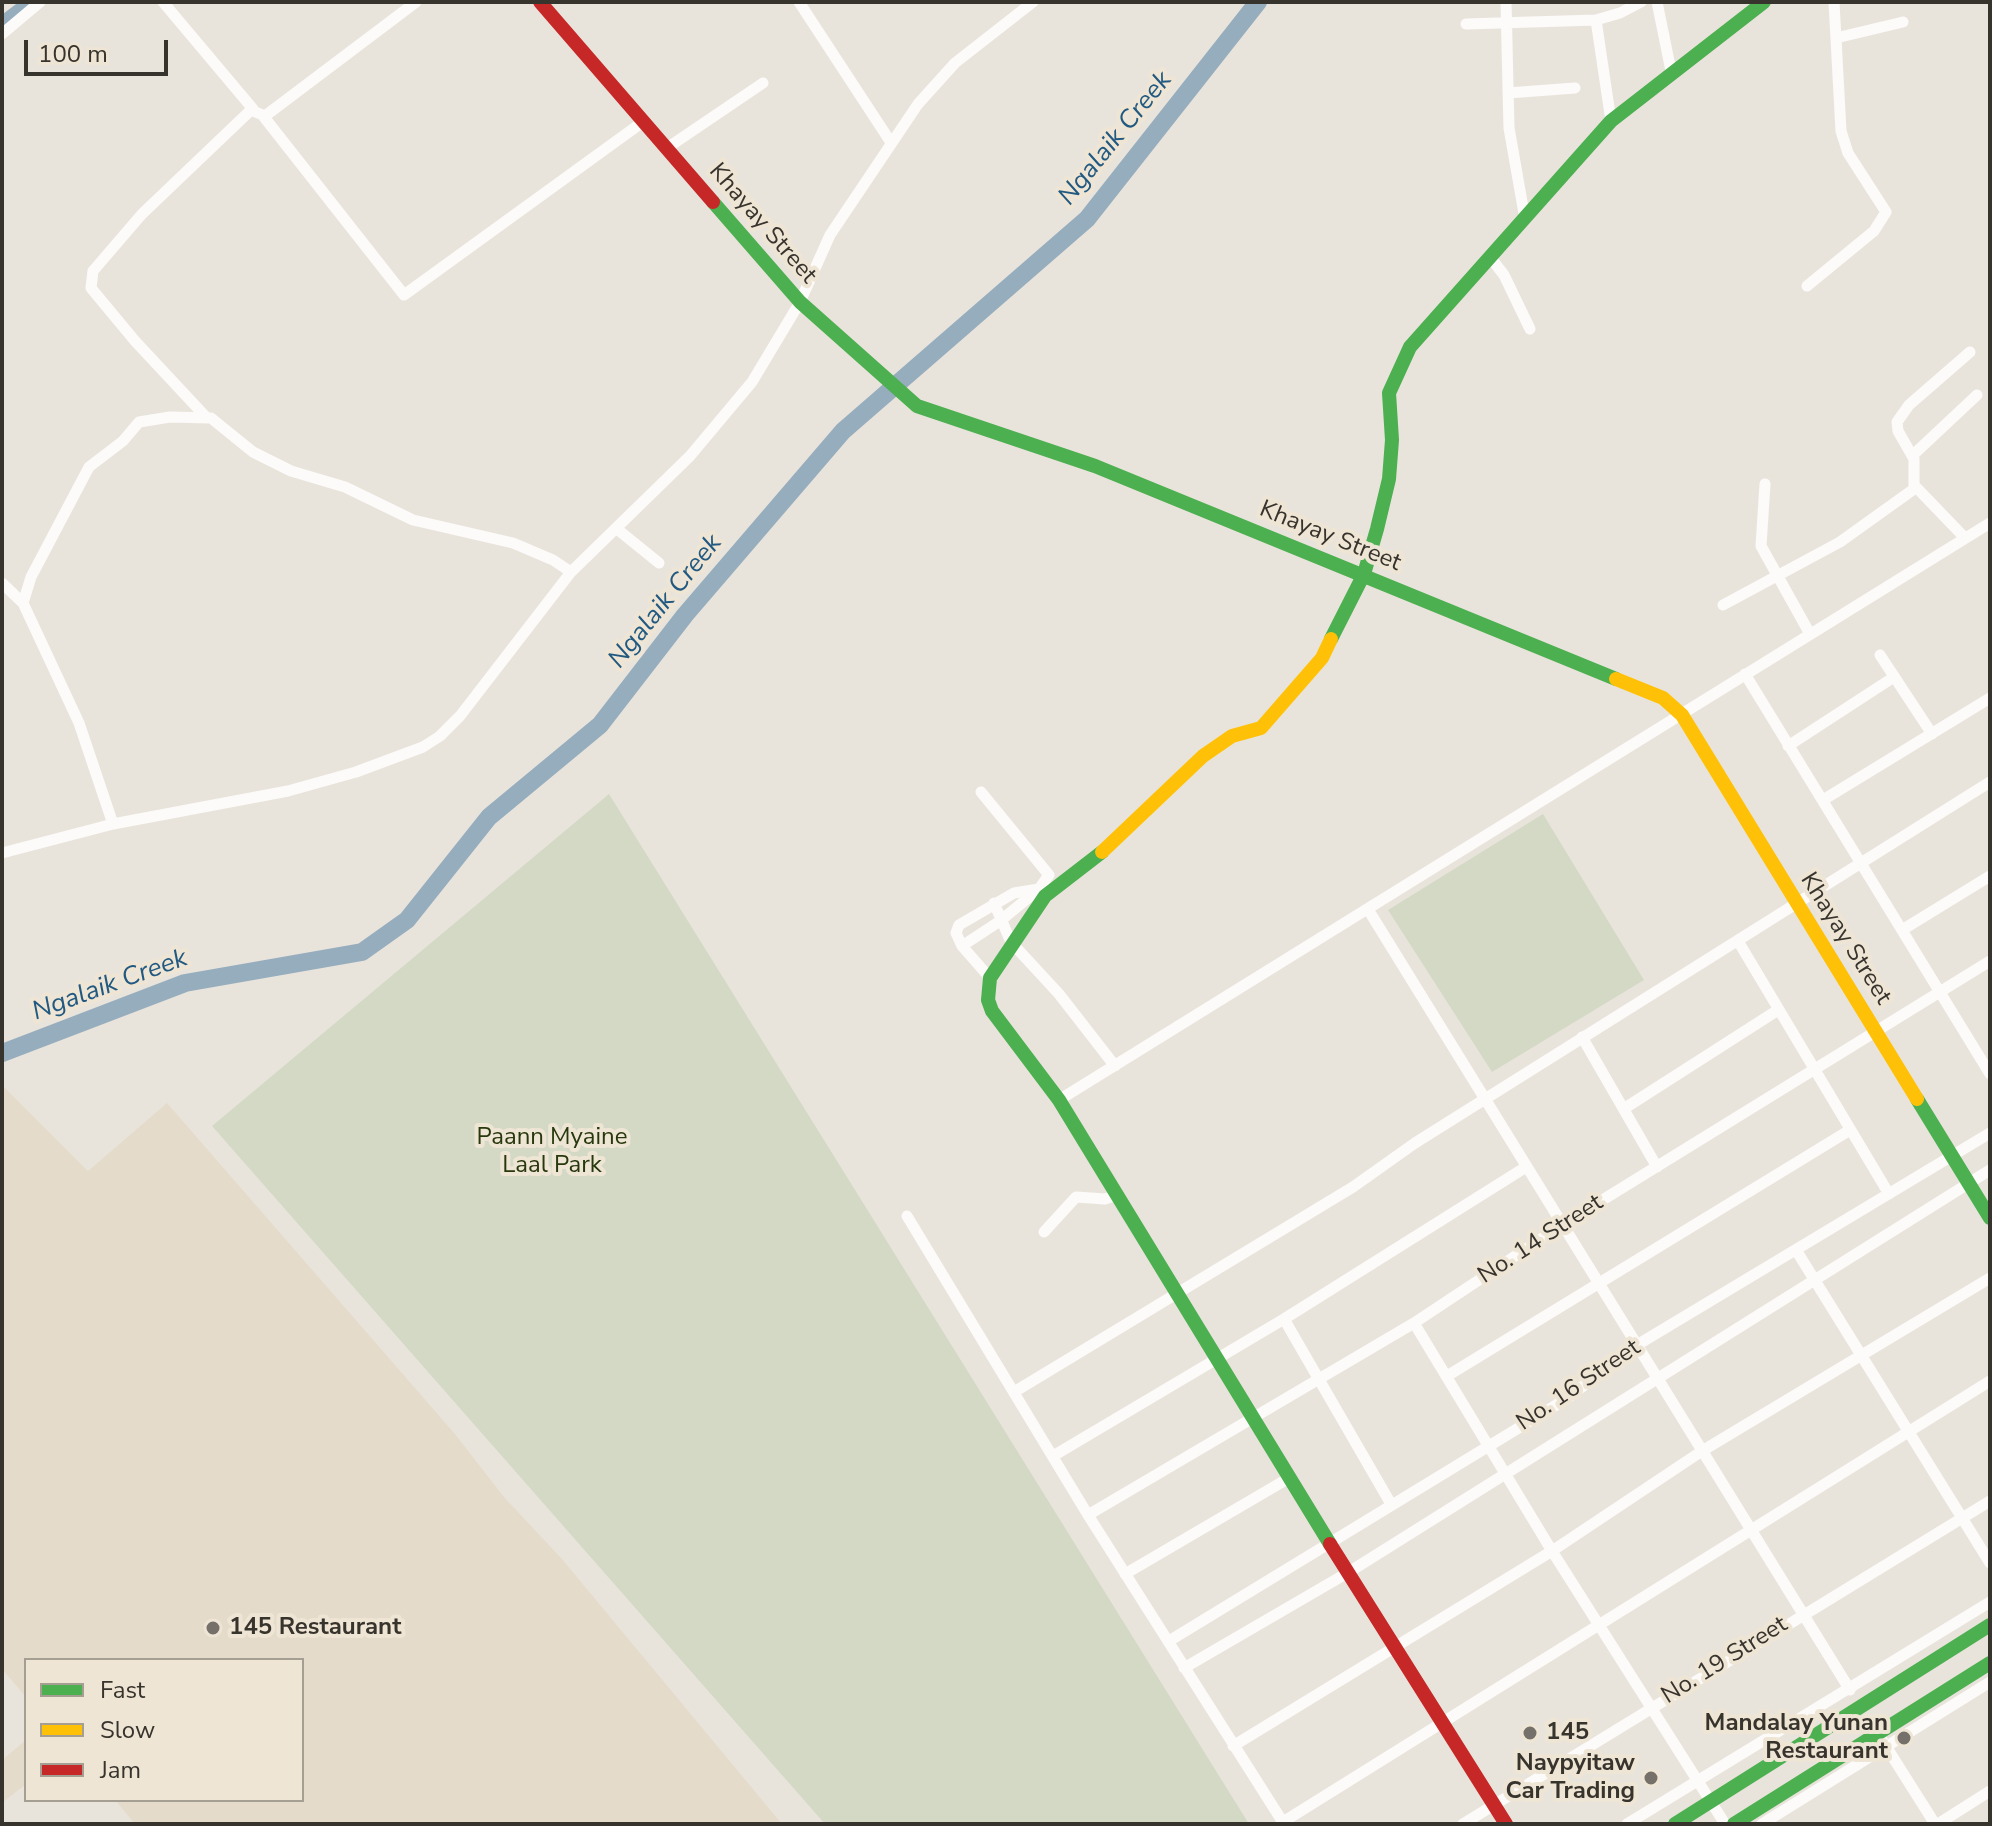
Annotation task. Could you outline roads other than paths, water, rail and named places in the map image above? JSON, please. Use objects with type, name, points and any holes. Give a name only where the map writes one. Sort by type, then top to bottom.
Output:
[{"type":"street","points":[[2,34],[40,2]]},
{"type":"street","points":[[163,2],[253,109],[264,117],[404,295],[644,121]]},
{"type":"street","points":[[264,117],[416,2]]},
{"type":"street","name":"Khayay Street","points":[[540,2],[800,302],[917,406],[1095,466],[1652,690],[1682,715],[1990,1218]]},
{"type":"street","points":[[799,2],[890,141]]},
{"type":"street","points":[[2,853],[113,824],[288,791],[356,772],[423,747],[451,726],[571,572],[690,456],[752,382],[800,302],[830,235],[890,141],[955,63],[1033,2]]},
{"type":"street","points":[[1506,2],[1509,128],[1525,219]]},
{"type":"street","points":[[1466,24],[1596,20],[1620,13],[1641,2]]},
{"type":"street","points":[[1657,2],[1671,71]]},
{"type":"street","points":[[962,946],[1105,850],[1203,756],[1232,736],[1261,728],[1322,658],[1364,574],[1389,479],[1391,382],[1410,347],[1611,121],[1671,71],[1764,2]]},
{"type":"street","points":[[1807,286],[1874,231],[1886,212],[1848,153],[1841,131],[1834,2]]},
{"type":"street","points":[[1596,20],[1611,121]]},
{"type":"street","points":[[1836,38],[1903,22]]},
{"type":"street","points":[[667,148],[763,83]]},
{"type":"street","points":[[1508,93],[1575,88]]},
{"type":"street","points":[[253,109],[142,214],[91,277],[91,288],[205,416],[216,421],[253,452],[291,471],[345,487],[413,520],[513,543],[553,560],[571,572]]},
{"type":"street","points":[[1490,257],[1504,275],[1530,329]]},
{"type":"street","points":[[1965,538],[1915,486],[1913,455],[1898,431],[1899,418],[1970,352]]},
{"type":"street","points":[[1913,455],[1977,395]]},
{"type":"street","points":[[23,603],[31,577],[89,467],[123,441],[139,422],[205,416]]},
{"type":"street","points":[[1765,484],[1761,546],[1810,634]]},
{"type":"street","points":[[1723,605],[1840,542],[1915,486]]},
{"type":"street","points":[[1059,1100],[1369,911],[1990,523]]},
{"type":"street","points":[[617,529],[659,563]]},
{"type":"street","points":[[2,583],[23,603],[79,723],[113,824]]},
{"type":"street","points":[[1880,655],[1932,734]]},
{"type":"street","points":[[1745,674],[1939,992],[1985,1052],[1990,1074]]},
{"type":"street","points":[[1788,746],[1894,677]]},
{"type":"street","points":[[1823,800],[1990,698]]},
{"type":"street","points":[[1014,1392],[1353,1187],[1415,1143],[1990,782]]},
{"type":"street","points":[[981,792],[1049,876],[990,978],[988,1000],[992,1011],[1059,1100],[1289,1478],[1394,1648],[1445,1722],[1506,1824]]},
{"type":"street","points":[[1902,930],[1990,876]]},
{"type":"street","points":[[990,978],[962,946],[956,933],[959,925],[1014,893],[1042,892]]},
{"type":"street","points":[[994,903],[1011,942],[1059,994],[1115,1066]]},
{"type":"street","points":[[1369,911],[1850,1690]]},
{"type":"street","points":[[1738,941],[1889,1194]]},
{"type":"street","name":"No. 14 Street","points":[[1088,1515],[1414,1323],[1562,1225],[1990,961]]},
{"type":"street","points":[[1625,1108],[1778,1010]]},
{"type":"street","points":[[1582,1037],[1657,1167]]},
{"type":"street","points":[[1447,1376],[1850,1130]]},
{"type":"street","name":"No. 16 Street","points":[[1169,1641],[1566,1399],[1637,1345],[1990,1133]]},
{"type":"street","points":[[1053,1456],[1284,1319],[1526,1167]]},
{"type":"street","points":[[1184,1668],[1349,1572],[1506,1475],[1990,1170]]},
{"type":"street","points":[[1044,1232],[1076,1197],[1105,1199],[1117,1195]]},
{"type":"street","points":[[907,1216],[1088,1515],[1284,1823],[1990,1381]]},
{"type":"street","points":[[1796,1250],[1906,1433],[1990,1563]]},
{"type":"street","points":[[1233,1746],[1552,1551],[1702,1451],[1990,1278]]},
{"type":"street","points":[[1284,1319],[1316,1380],[1391,1504]]},
{"type":"street","points":[[1414,1323],[1552,1551],[1725,1824]]},
{"type":"street","points":[[1125,1574],[1289,1478]]},
{"type":"street","name":"No. 19 Street","points":[[1463,1824],[1802,1613],[1990,1501]]},
{"type":"street","points":[[1627,1824],[1990,1602]]},
{"type":"street","points":[[1675,1824],[1990,1625]]},
{"type":"street","points":[[1762,1824],[1990,1663]]},
{"type":"street","points":[[1734,1824],[1990,1682]]},
{"type":"street","points":[[1882,1740],[1936,1824],[1990,1791]]},
{"type":"waterway","points":[[2,21],[27,2]]},
{"type":"waterway","name":"Ngalaik Creek","points":[[2,1053],[185,983],[362,952],[407,920],[489,817],[600,725],[685,615],[843,431],[1087,219],[1258,2]]},
{"type":"place","name":"145 Restaurant","points":[[213,1628]]},
{"type":"place","name":"145","points":[[1530,1733]]},
{"type":"place","name":"Mandalay Yunan Restaurant","points":[[1904,1738]]},
{"type":"place","name":"Naypyitaw Car Trading","points":[[1651,1778]]},
{"type":"park label","name":"Paann Myaine Laal Park","points":[[552,1152]]}]
